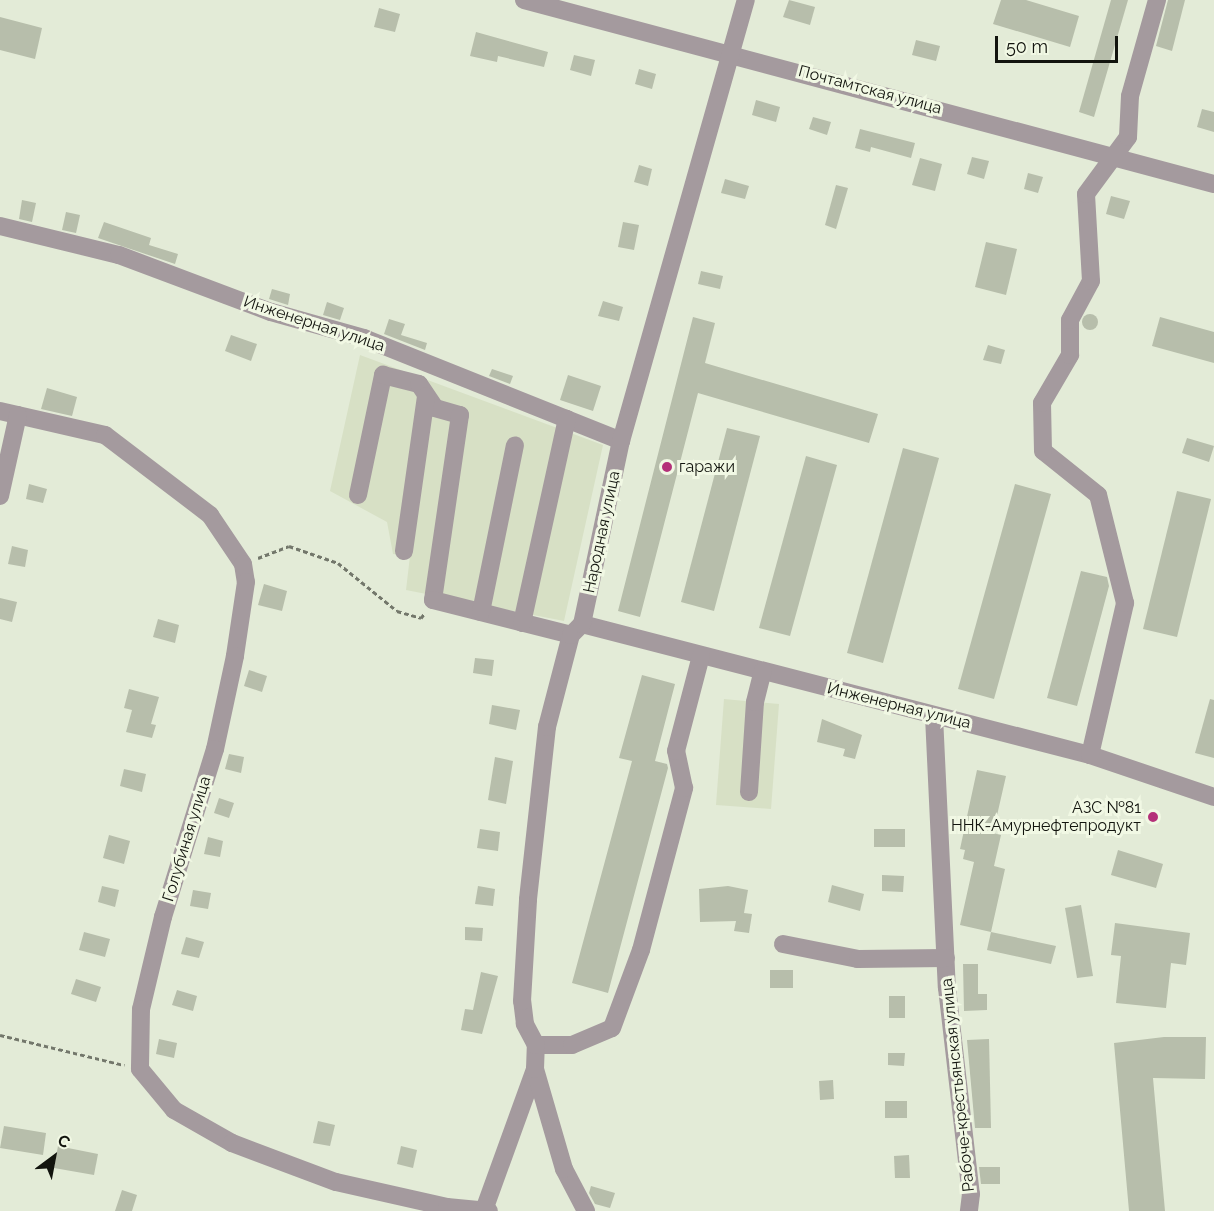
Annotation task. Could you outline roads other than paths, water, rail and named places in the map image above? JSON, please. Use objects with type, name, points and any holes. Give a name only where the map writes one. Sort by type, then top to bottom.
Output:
[{"type":"street","name":"Почтамтская улица","points":[[524,0],[730,52],[1214,184]]},
{"type":"street","name":"Народная улица","points":[[487,1210],[535,1069],[536,1045],[525,1024],[522,1001],[528,899],[547,727],[576,629],[621,441],[746,0]]},
{"type":"street","points":[[1090,755],[1125,603],[1098,495],[1043,451],[1042,402],[1070,355],[1070,320],[1091,281],[1086,194],[1117,156],[1128,137],[1130,96],[1157,0]]},
{"type":"street","name":"Инженерная улица","points":[[0,226],[119,255],[271,312],[364,338],[621,441]]},
{"type":"street","points":[[358,495],[383,375],[419,384],[426,397],[404,551]]},
{"type":"street","name":"Инженерная улица","points":[[426,397],[435,408],[460,415],[434,600],[522,622],[576,629],[763,671],[1090,755],[1214,796]]},
{"type":"street","points":[[0,411],[18,415],[0,496]]},
{"type":"street","name":"Голубиная улица","points":[[18,415],[105,435],[210,515],[243,564],[246,582],[235,656],[215,749],[163,916],[141,1009],[140,1069],[174,1110],[232,1143],[336,1182],[448,1209]]},
{"type":"street","points":[[522,622],[567,419]]},
{"type":"street","points":[[481,612],[515,445]]},
{"type":"street","points":[[536,1045],[572,1045],[612,1028],[641,950],[684,788],[676,751],[701,656]]},
{"type":"street","points":[[749,792],[755,702],[763,671]]},
{"type":"street","name":"Рабоче-крестьянская улица","points":[[934,716],[946,958],[971,1194],[969,1211]]},
{"type":"street","name":"Рабоче-крестьянская улица","points":[[783,944],[858,959],[946,958]]},
{"type":"street","name":"Народная улица","points":[[535,1069],[564,1169],[586,1211]]},
{"type":"street","points":[[448,1209],[487,1210]]},
{"type":"place","name":"гаражи","points":[[667,467]]},
{"type":"place","name":"АЗС №81 ННК-Амурнефтепродукт","points":[[1153,817]]}]
